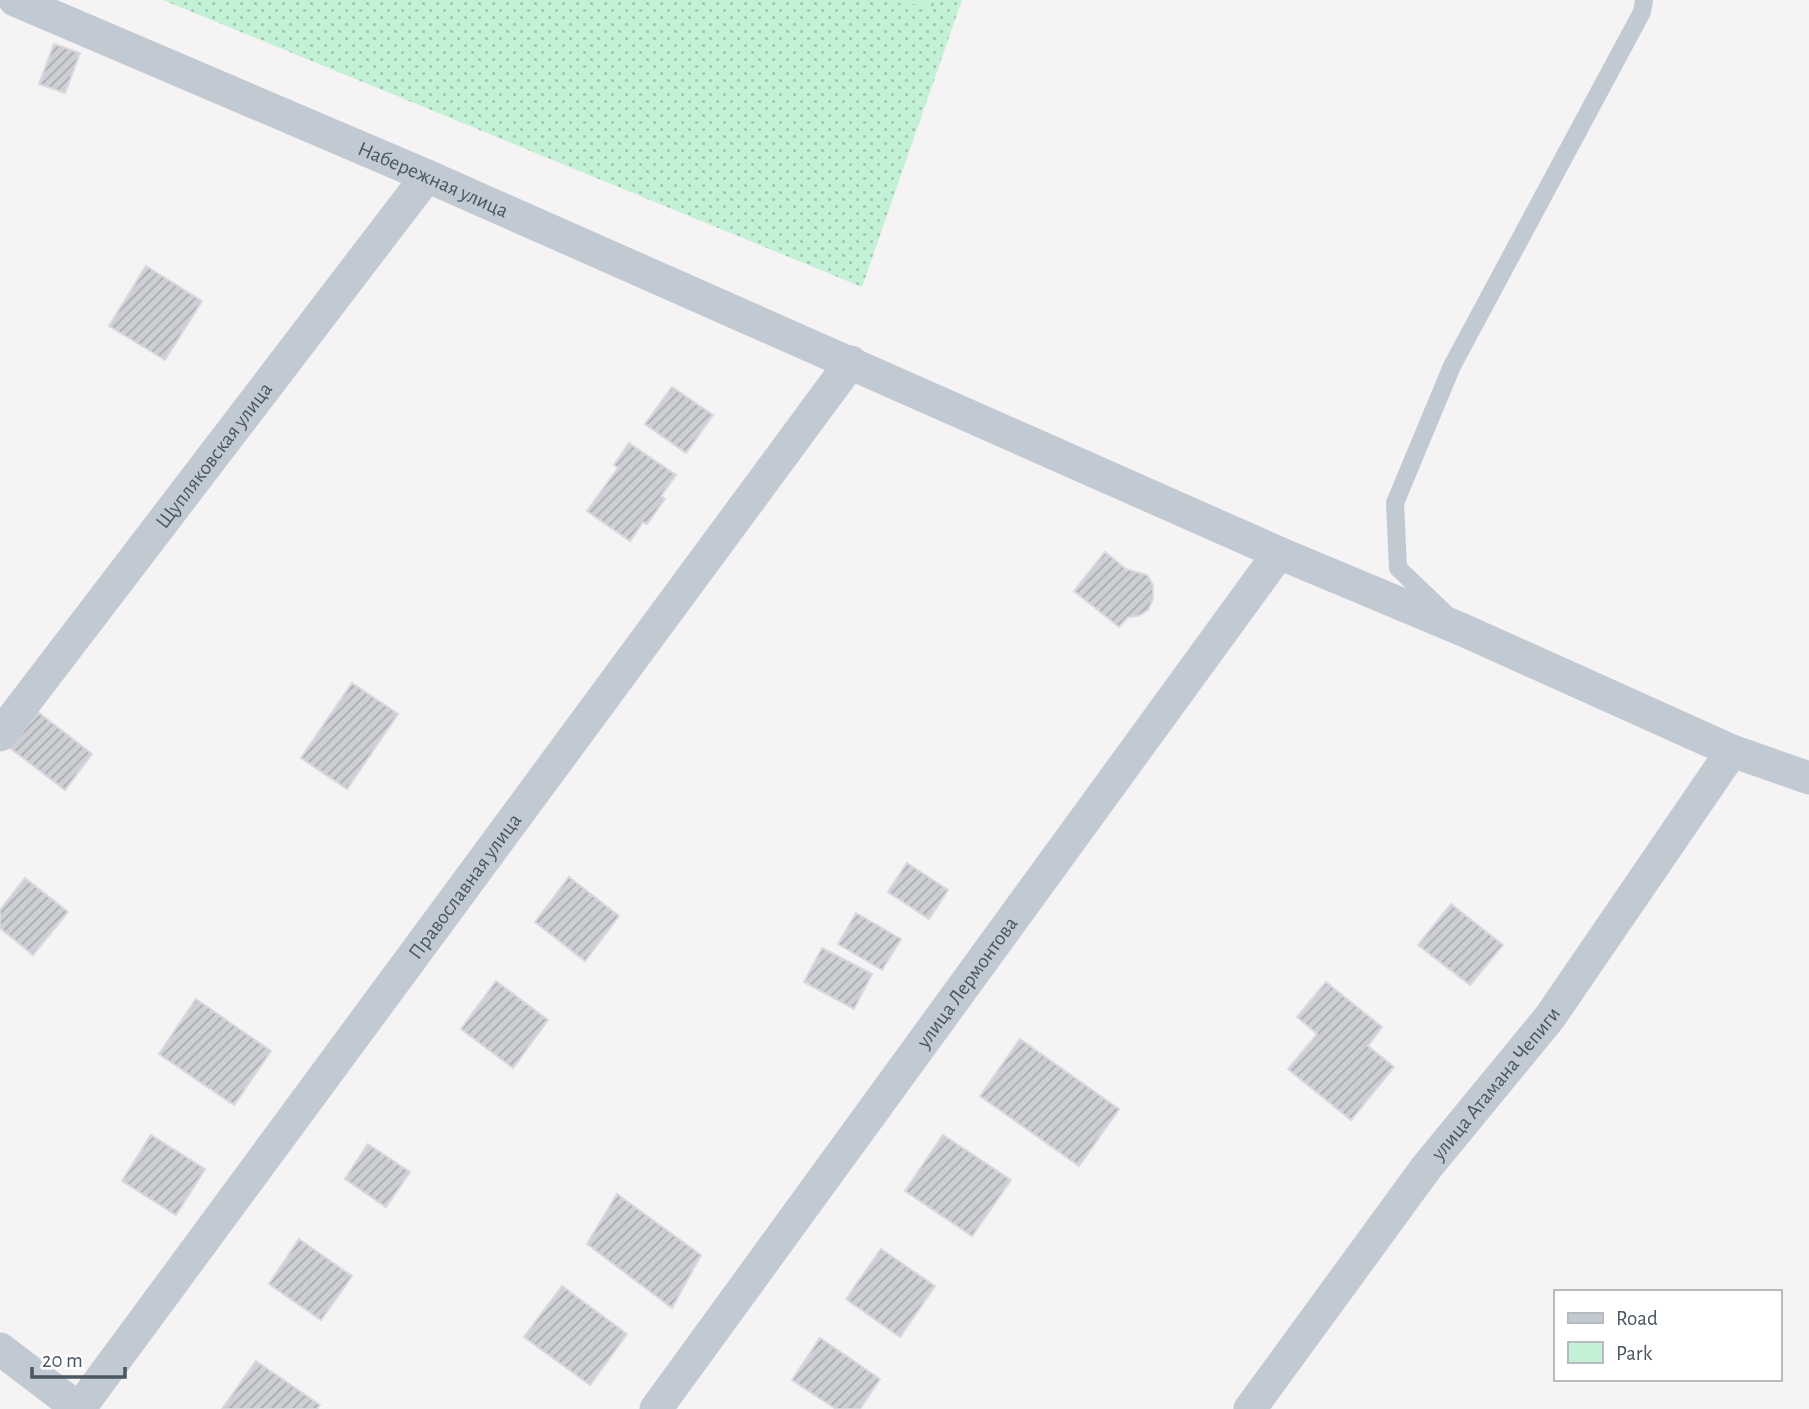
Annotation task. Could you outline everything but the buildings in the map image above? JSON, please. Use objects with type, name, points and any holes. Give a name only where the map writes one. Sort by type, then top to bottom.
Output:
[{"type":"street","name":"Набережная улица","points":[[15,0],[427,176],[1279,553],[1463,630],[1731,751],[1805,768]]},
{"type":"street","name":"Щупляковская улица","points":[[0,735],[427,176]]},
{"type":"street","name":"Православная улица","points":[[79,1409],[851,362]]},
{"type":"street","name":"улица Лермонтова","points":[[656,1409],[1279,553]]},
{"type":"street","name":"улица Атамана Чепиги","points":[[1250,1409],[1426,1168],[1550,1017],[1731,751]]},
{"type":"street","points":[[0,1349],[79,1409]]},
{"type":"lane","points":[[1463,630],[1398,568],[1395,503],[1452,366],[1642,12],[1644,0]]},
{"type":"green space","points":[[163,0],[962,0],[862,287]]},
{"type":"green space","points":[[871,0],[936,0],[933,6]]}]
